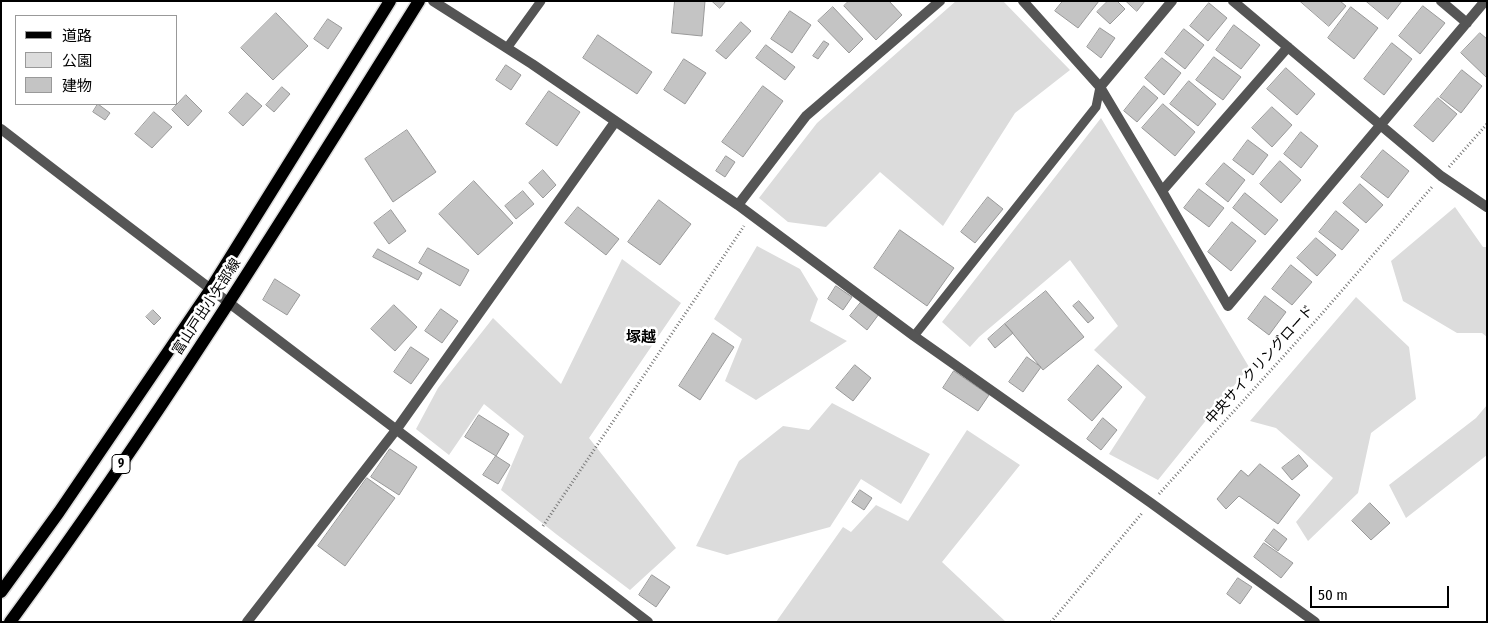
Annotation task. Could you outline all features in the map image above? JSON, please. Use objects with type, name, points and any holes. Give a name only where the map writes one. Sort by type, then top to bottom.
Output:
[{"type":"main road","name":"富山戸出小矢部線","points":[[1,592],[59,512],[210,290],[390,1]]},
{"type":"main road","name":"富山戸出小矢部線","points":[[10,622],[69,541],[229,303],[419,1]]},
{"type":"street","points":[[433,1],[507,48],[738,205],[914,336],[1151,502],[1315,622]]},
{"type":"street","points":[[738,205],[806,116],[940,1]]},
{"type":"street","points":[[1023,1],[1100,87],[1228,306],[1485,1]]},
{"type":"street","points":[[1100,87],[1172,1]]},
{"type":"street","points":[[1233,1],[1441,176],[1487,207]]},
{"type":"street","points":[[1441,1],[1467,23]]},
{"type":"street","points":[[1162,191],[1288,47]]},
{"type":"street","points":[[247,622],[396,430],[615,122]]},
{"type":"street","points":[[1,129],[648,622]]},
{"type":"lane","points":[[507,48],[541,1]]},
{"type":"lane","points":[[914,336],[1096,107],[1100,87]]},
{"type":"path","name":"中央サイクリングロード","points":[[1051,622],[1151,502],[1319,317],[1487,124]]},
{"type":"path","points":[[537,536],[752,215]]},
{"type":"green space","points":[[956,1],[1003,1],[1070,70],[1015,113],[943,226],[880,172],[826,227],[788,222],[759,198],[817,123]]},
{"type":"green space","points":[[1101,118],[1249,367],[1158,480],[1109,454],[1146,397],[1094,350],[1118,326],[1070,260],[979,337],[970,347],[942,322]]},
{"type":"green space","points":[[1455,207],[1483,247],[1487,247],[1487,337],[1482,333],[1457,333],[1403,301],[1391,261]]},
{"type":"green space","points":[[757,246],[800,269],[818,299],[810,321],[847,341],[756,400],[725,381],[742,339],[714,319]]},
{"type":"green space","points":[[622,259],[681,303],[589,438],[676,548],[630,590],[501,490],[524,436],[484,404],[449,455],[416,429],[438,388],[493,318],[561,384]]},
{"type":"green space","points":[[1356,297],[1409,347],[1416,399],[1371,433],[1358,493],[1308,541],[1296,522],[1333,478],[1276,428],[1250,421]]},
{"type":"green space","points":[[832,403],[930,454],[901,504],[861,479],[830,527],[727,555],[696,546],[739,461],[783,426],[809,430]]},
{"type":"green space","points":[[1487,405],[1487,455],[1406,518],[1389,485],[1476,418]]},
{"type":"green space","points":[[967,430],[1020,465],[942,562],[1006,622],[776,622],[843,527],[851,532],[876,505],[908,521]]},
{"type":"building","points":[[675,1],[705,1],[702,36],[672,33]]},
{"type":"building","points":[[712,1],[726,1],[720,8]]},
{"type":"building","points":[[849,1],[889,1],[902,15],[876,40],[844,6]]},
{"type":"building","points":[[1063,1],[1099,1],[1078,28],[1055,11]]},
{"type":"building","points":[[1108,1],[1117,1],[1125,9],[1110,24],[1097,12]]},
{"type":"building","points":[[1126,1],[1145,1],[1137,11]]},
{"type":"building","points":[[1300,1],[1340,1],[1346,6],[1329,26]]},
{"type":"building","points":[[1366,1],[1402,1],[1388,19]]},
{"type":"building","points":[[1209,3],[1227,18],[1208,41],[1190,26]]},
{"type":"building","points":[[1423,6],[1445,23],[1420,54],[1399,36]]},
{"type":"building","points":[[833,7],[863,39],[849,53],[818,21]]},
{"type":"building","points":[[1351,7],[1378,28],[1354,59],[1328,38]]},
{"type":"building","points":[[790,11],[811,25],[792,53],[771,39]]},
{"type":"building","points":[[276,13],[308,46],[273,80],[241,48]]},
{"type":"building","points":[[328,19],[342,28],[328,49],[314,39]]},
{"type":"building","points":[[741,22],[751,31],[726,59],[716,51]]},
{"type":"building","points":[[1234,25],[1260,45],[1241,69],[1216,50]]},
{"type":"building","points":[[1100,28],[1115,38],[1101,58],[1087,47]]},
{"type":"building","points":[[1184,29],[1204,45],[1185,69],[1165,53]]},
{"type":"building","points":[[1480,33],[1487,39],[1487,78],[1461,53]]},
{"type":"building","points":[[598,35],[652,72],[637,94],[583,58]]},
{"type":"building","points":[[824,41],[829,44],[818,59],[813,56]]},
{"type":"building","points":[[1392,43],[1412,59],[1384,95],[1364,79]]},
{"type":"building","points":[[766,45],[795,67],[785,80],[756,58]]},
{"type":"building","points":[[1214,57],[1241,77],[1223,100],[1196,80]]},
{"type":"building","points":[[1162,58],[1181,73],[1164,95],[1145,78]]},
{"type":"building","points":[[684,59],[706,73],[685,104],[664,90]]},
{"type":"building","points":[[506,65],[521,75],[511,90],[496,80]]},
{"type":"building","points":[[1286,68],[1315,94],[1297,115],[1267,89]]},
{"type":"building","points":[[1462,70],[1482,86],[1461,113],[1440,97]]},
{"type":"building","points":[[1189,81],[1216,104],[1198,126],[1170,104]]},
{"type":"building","points":[[763,86],[783,101],[743,157],[722,142]]},
{"type":"building","points":[[1144,86],[1158,98],[1137,122],[1124,111]]},
{"type":"building","points":[[282,87],[290,94],[274,112],[266,105]]},
{"type":"building","points":[[549,91],[580,112],[557,146],[526,124]]},
{"type":"building","points":[[247,93],[262,106],[243,126],[229,113]]},
{"type":"building","points":[[186,95],[202,111],[188,126],[172,110]]},
{"type":"building","points":[[1438,98],[1457,114],[1433,142],[1414,126]]},
{"type":"building","points":[[1163,104],[1195,132],[1175,156],[1142,128]]},
{"type":"building","points":[[99,105],[110,113],[105,120],[93,112]]},
{"type":"building","points":[[1272,107],[1292,125],[1272,147],[1252,128]]},
{"type":"building","points":[[154,112],[172,127],[152,148],[135,134]]},
{"type":"building","points":[[407,130],[436,172],[393,202],[365,159]]},
{"type":"building","points":[[1301,132],[1318,146],[1301,168],[1284,154]]},
{"type":"building","points":[[1248,140],[1268,155],[1253,175],[1233,160]]},
{"type":"building","points":[[1383,150],[1409,171],[1388,198],[1361,177]]},
{"type":"building","points":[[726,156],[735,162],[725,177],[716,171]]},
{"type":"building","points":[[1280,161],[1301,180],[1281,203],[1260,184]]},
{"type":"building","points":[[1224,163],[1245,180],[1228,202],[1206,184]]},
{"type":"building","points":[[543,170],[556,185],[543,198],[529,183]]},
{"type":"building","points":[[474,181],[513,223],[478,255],[439,214]]},
{"type":"building","points":[[1360,184],[1383,205],[1366,223],[1343,203]]},
{"type":"building","points":[[1199,189],[1224,208],[1209,227],[1184,208]]},
{"type":"building","points":[[523,191],[534,204],[516,219],[505,206]]},
{"type":"building","points":[[1245,193],[1278,220],[1265,235],[1233,208]]},
{"type":"building","points":[[988,197],[1003,209],[975,243],[961,232]]},
{"type":"building","points":[[659,200],[691,224],[660,265],[628,242]]},
{"type":"building","points":[[578,207],[619,239],[606,255],[565,223]]},
{"type":"building","points":[[391,210],[406,231],[389,244],[374,223]]},
{"type":"building","points":[[1336,211],[1359,230],[1342,250],[1319,232]]},
{"type":"building","points":[[1232,222],[1256,241],[1231,271],[1208,252]]},
{"type":"building","points":[[900,230],[954,268],[927,306],[874,268]]},
{"type":"building","points":[[1316,238],[1336,255],[1317,276],[1297,258]]},
{"type":"building","points":[[428,248],[469,270],[460,286],[419,263]]},
{"type":"building","points":[[378,249],[422,273],[418,280],[373,257]]},
{"type":"building","points":[[1291,265],[1312,282],[1292,305],[1272,289]]},
{"type":"building","points":[[275,279],[300,295],[287,315],[263,300]]},
{"type":"building","points":[[836,286],[852,297],[843,310],[828,299]]},
{"type":"building","points":[[1046,291],[1084,337],[1043,370],[1005,324]]},
{"type":"building","points":[[1265,296],[1286,312],[1269,335],[1248,319]]},
{"type":"building","points":[[862,301],[879,314],[867,330],[850,316]]},
{"type":"building","points":[[1079,301],[1094,318],[1088,323],[1073,306]]},
{"type":"building","points":[[394,305],[417,327],[395,351],[371,329]]},
{"type":"building","points":[[441,309],[458,321],[442,343],[425,331]]},
{"type":"building","points":[[153,310],[161,318],[154,325],[146,317]]},
{"type":"building","points":[[1005,324],[1013,333],[995,348],[988,339]]},
{"type":"building","points":[[713,333],[734,347],[700,400],[679,386]]},
{"type":"building","points":[[411,347],[429,359],[411,384],[394,372]]},
{"type":"building","points":[[1027,357],[1041,367],[1023,392],[1009,382]]},
{"type":"building","points":[[855,365],[871,378],[853,401],[836,388]]},
{"type":"building","points":[[1098,365],[1122,387],[1092,421],[1068,400]]},
{"type":"building","points":[[954,371],[989,395],[978,411],[943,388]]},
{"type":"building","points":[[479,415],[509,434],[496,456],[465,437]]},
{"type":"building","points":[[1103,418],[1117,430],[1101,450],[1087,439]]},
{"type":"building","points":[[390,449],[417,467],[399,495],[371,477]]},
{"type":"building","points":[[1299,455],[1308,466],[1292,480],[1282,468]]},
{"type":"building","points":[[496,456],[510,465],[498,484],[483,475]]},
{"type":"building","points":[[1260,464],[1300,495],[1278,524],[1239,496],[1226,509],[1217,499],[1241,470],[1248,476]]},
{"type":"building","points":[[367,478],[395,498],[345,566],[318,546]]},
{"type":"building","points":[[860,490],[872,498],[864,510],[852,502]]},
{"type":"building","points":[[1370,503],[1390,523],[1371,540],[1352,521]]},
{"type":"building","points":[[1274,529],[1287,539],[1278,551],[1265,541]]},
{"type":"building","points":[[1264,543],[1293,563],[1281,578],[1254,557]]},
{"type":"building","points":[[652,575],[670,587],[656,607],[639,595]]},
{"type":"building","points":[[1238,578],[1252,587],[1240,604],[1227,594]]},
{"type":"district","name":"塚越","points":[[641,338]]}]
